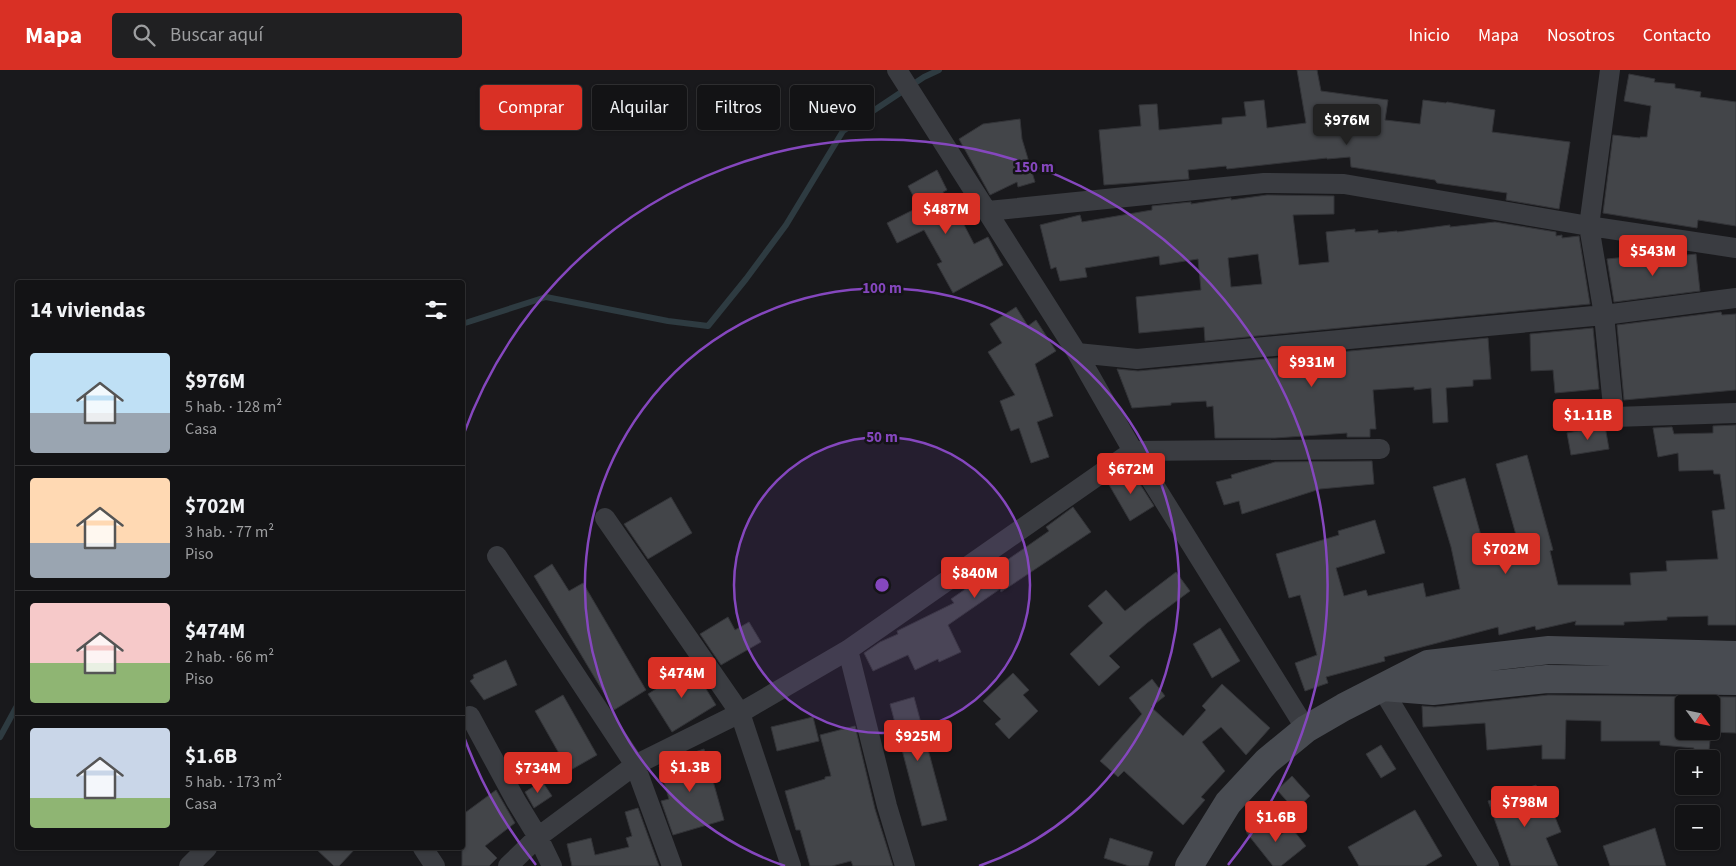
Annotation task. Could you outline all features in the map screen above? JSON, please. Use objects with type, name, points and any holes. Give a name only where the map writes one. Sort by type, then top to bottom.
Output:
[{"type":"main road","points":[[1189,866],[1228,803],[1266,761],[1306,729],[1428,664],[1549,650],[1736,655]]},
{"type":"main road","points":[[1382,687],[1433,691],[1547,678],[1736,681]]},
{"type":"street","points":[[898,70],[1077,353],[1134,451],[1306,729]]},
{"type":"street","points":[[1610,70],[1589,226],[1604,315],[1614,417],[1736,413]]},
{"type":"street","points":[[988,211],[1264,183],[1344,184],[1589,226],[1736,248]]},
{"type":"street","points":[[1077,353],[1137,359],[1604,315],[1736,298]]},
{"type":"street","points":[[508,866],[538,837],[635,764],[740,713],[848,650],[1134,451],[1380,449]]},
{"type":"street","points":[[605,518],[740,713],[791,866]]},
{"type":"street","points":[[497,556],[635,764],[672,866]]},
{"type":"street","points":[[848,650],[886,806],[905,866]]},
{"type":"street","points":[[1382,687],[1489,866]]},
{"type":"street","points":[[470,716],[516,801],[538,837],[552,866]]},
{"type":"street","points":[[189,866],[205,850]]},
{"type":"street","points":[[424,850],[435,866]]},
{"type":"building","points":[[1297,70],[1317,70],[1321,91],[1388,100],[1385,120],[1420,124],[1423,100],[1447,102],[1495,110],[1492,132],[1570,142],[1559,209],[1506,200],[1507,193],[1437,183],[1435,180],[1351,167],[1350,157],[1227,169],[1226,166],[1188,170],[1189,179],[1104,185],[1099,130],[1141,126],[1139,105],[1157,104],[1159,130],[1222,124],[1222,118],[1246,116],[1244,102],[1264,100],[1267,128],[1306,123]]},
{"type":"building","points":[[1629,74],[1655,79],[1654,82],[1675,84],[1675,88],[1701,92],[1700,97],[1736,102],[1736,226],[1698,220],[1697,228],[1603,213],[1613,135],[1647,137],[1651,106],[1624,101]]},
{"type":"building","points":[[1020,119],[1022,139],[1035,182],[1018,187],[1017,182],[990,195],[959,139],[983,124]]},
{"type":"building","points":[[937,170],[947,190],[943,192],[957,218],[960,217],[974,244],[988,237],[1003,265],[953,293],[937,264],[942,262],[924,230],[897,243],[887,223],[919,207],[908,186]]},
{"type":"building","points":[[1267,195],[1334,196],[1334,214],[1293,215],[1299,265],[1329,262],[1326,232],[1355,229],[1355,232],[1378,230],[1378,233],[1397,232],[1450,225],[1450,227],[1495,222],[1556,232],[1556,236],[1562,235],[1562,238],[1579,236],[1590,304],[1205,341],[1204,327],[1139,333],[1136,297],[1201,290],[1198,259],[1160,265],[1159,256],[1085,268],[1087,277],[1060,281],[1056,267],[1051,269],[1040,225],[1080,215],[1082,222],[1152,210],[1152,206],[1191,202],[1191,204],[1231,198],[1231,200]],"holes":[[[1258,254],[1262,284],[1231,287],[1228,258]]]},
{"type":"building","points":[[1696,254],[1700,291],[1614,302],[1607,259],[1647,255],[1647,259]]},
{"type":"building","points":[[1016,307],[1028,326],[1036,320],[1056,351],[1035,364],[1053,416],[1037,422],[1049,457],[1031,463],[1019,428],[1011,431],[1000,401],[1015,395],[988,352],[1002,343],[990,324]]},
{"type":"building","points":[[1721,312],[1722,315],[1736,314],[1736,390],[1624,400],[1617,325]]},
{"type":"building","points":[[1593,328],[1599,389],[1555,393],[1553,370],[1531,371],[1530,334]]},
{"type":"building","points":[[1488,338],[1491,379],[1473,380],[1473,386],[1446,388],[1448,422],[1433,423],[1431,388],[1414,390],[1414,387],[1373,390],[1376,429],[1370,429],[1370,437],[1347,437],[1347,433],[1275,438],[1215,438],[1213,406],[1207,407],[1206,401],[1132,408],[1117,369],[1138,371]]},
{"type":"building","points":[[1736,425],[1736,625],[1708,625],[1708,616],[1667,617],[1667,620],[1624,622],[1624,625],[1575,625],[1576,621],[1536,630],[1535,626],[1499,635],[1498,627],[1384,657],[1385,661],[1326,677],[1328,683],[1305,691],[1295,663],[1317,655],[1300,595],[1289,598],[1276,554],[1339,535],[1338,531],[1375,520],[1385,553],[1336,568],[1344,596],[1366,590],[1368,596],[1423,583],[1426,597],[1460,589],[1451,547],[1433,487],[1465,478],[1485,550],[1518,542],[1496,464],[1527,455],[1553,550],[1550,551],[1558,585],[1631,585],[1630,573],[1667,571],[1666,561],[1718,559],[1712,511],[1725,509],[1720,474],[1714,474],[1713,470],[1679,471],[1678,453],[1658,457],[1653,428],[1672,427],[1674,434],[1713,433],[1713,426]]},
{"type":"building","points":[[1605,426],[1609,449],[1571,455],[1567,433]]},
{"type":"building","points":[[1372,461],[1374,484],[1320,489],[1242,514],[1239,501],[1224,505],[1216,482],[1232,478],[1231,475],[1275,462]]},
{"type":"building","points":[[1131,470],[1154,506],[1130,521],[1108,483]]},
{"type":"building","points":[[671,497],[692,533],[648,559],[624,524]]},
{"type":"building","points":[[1073,507],[1091,532],[1001,592],[1000,589],[948,625],[961,652],[939,662],[938,659],[915,670],[908,655],[873,671],[864,653],[880,642],[898,634],[897,631],[954,603],[951,599],[1049,531],[1046,527]]},
{"type":"building","points":[[552,564],[569,591],[583,583],[646,690],[614,710],[534,576]]},
{"type":"building","points":[[1176,572],[1190,591],[1147,623],[1109,656],[1120,667],[1099,686],[1070,654],[1103,623],[1088,606],[1106,590],[1125,611]]},
{"type":"building","points":[[728,617],[735,630],[749,622],[761,642],[721,665],[700,634]]},
{"type":"building","points":[[1220,628],[1240,661],[1212,678],[1193,644]]},
{"type":"building","points":[[506,660],[517,685],[484,700],[470,681],[474,678],[473,675]]},
{"type":"building","points":[[692,666],[716,705],[672,732],[648,694]]},
{"type":"building","points":[[1013,673],[1029,690],[1023,695],[1038,711],[1009,739],[995,724],[1001,719],[983,701]]},
{"type":"building","points":[[1152,679],[1165,696],[1151,707],[1183,736],[1206,710],[1202,706],[1222,684],[1270,728],[1246,755],[1221,727],[1202,742],[1225,771],[1201,797],[1205,800],[1183,825],[1124,771],[1118,777],[1100,761],[1142,714],[1129,698]]},
{"type":"building","points":[[563,695],[597,755],[569,771],[535,711]]},
{"type":"building","points":[[1548,695],[1675,696],[1675,740],[1710,740],[1709,750],[1694,750],[1694,748],[1660,745],[1660,741],[1601,741],[1601,721],[1566,720],[1565,759],[1542,759],[1542,745],[1487,750],[1485,723],[1423,727],[1422,706],[1435,707]]},
{"type":"building","points":[[914,697],[947,820],[922,826],[890,704]]},
{"type":"building","points":[[1720,697],[1736,697],[1736,733],[1720,732]]},
{"type":"building","points":[[813,717],[819,741],[777,751],[771,727]]},
{"type":"building","points":[[855,726],[875,809],[893,866],[853,866],[851,861],[832,866],[810,866],[800,830],[796,830],[785,791],[831,776],[820,735]]},
{"type":"building","points":[[1381,745],[1396,769],[1381,778],[1366,754]]},
{"type":"building","points":[[704,749],[724,820],[673,835],[661,801],[669,799],[659,766]]},
{"type":"building","points":[[1292,776],[1310,796],[1295,810],[1277,790]]},
{"type":"building","points":[[542,781],[552,796],[534,808],[525,792]]},
{"type":"building","points":[[1536,785],[1545,815],[1553,812],[1561,832],[1546,838],[1558,866],[1511,866],[1488,801]]},
{"type":"building","points":[[496,790],[515,823],[485,846],[497,858],[489,866],[462,866],[462,850],[465,850],[465,813]]},
{"type":"building","points":[[638,808],[659,866],[572,866],[567,844],[591,838],[595,855],[629,847],[626,838],[632,836],[625,812]]},
{"type":"building","points":[[1415,810],[1442,856],[1425,866],[1359,866],[1348,847]]},
{"type":"building","points":[[1263,819],[1278,837],[1291,827],[1306,846],[1281,866],[1273,866],[1246,832]]},
{"type":"building","points":[[1655,828],[1666,866],[1610,866],[1603,846]]},
{"type":"building","points":[[1110,838],[1153,852],[1148,866],[1129,866],[1104,858]]},
{"type":"building","points":[[317,850],[354,850],[339,866],[334,866]]},
{"type":"waterway","points":[[465,323],[546,297],[668,321],[708,326],[786,225],[843,131],[924,77],[939,70]]},
{"type":"waterway","points":[[0,737],[15,710]]}]
